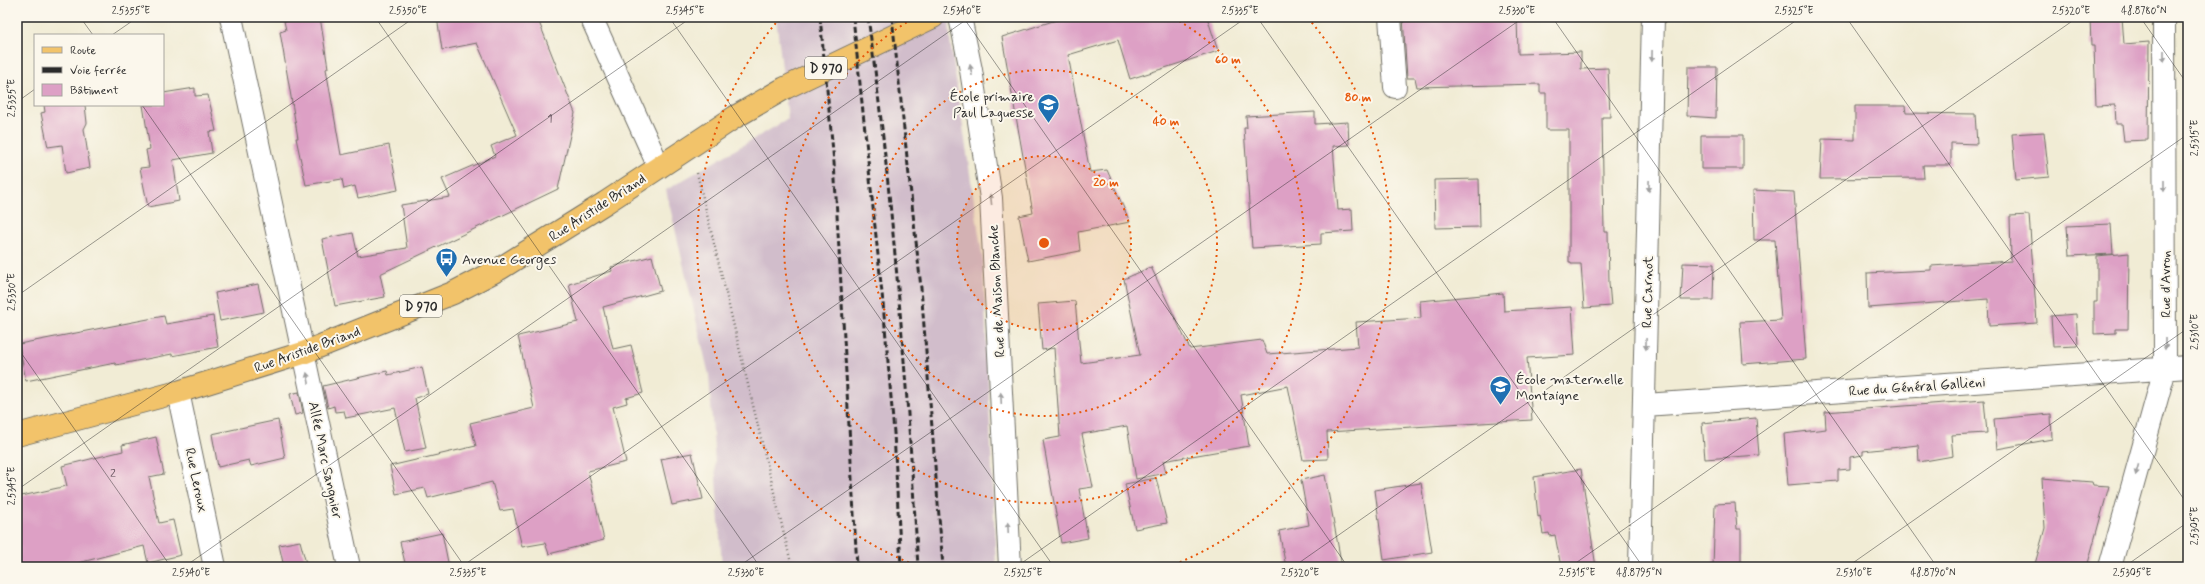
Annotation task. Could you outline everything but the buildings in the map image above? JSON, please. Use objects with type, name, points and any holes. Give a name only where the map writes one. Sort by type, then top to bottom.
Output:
[{"type":"main road","name":"Rue Aristide Briand","points":[[17,435],[178,392],[303,353],[453,293],[501,268],[605,203],[735,117],[785,88],[867,47],[933,17]]},
{"type":"street","points":[[231,17],[303,353]]},
{"type":"street","points":[[591,17],[659,167]]},
{"type":"street","name":"Rue de Maison Blanche","points":[[960,17],[971,70],[991,198],[1010,567]]},
{"type":"street","points":[[1390,17],[1395,87]]},
{"type":"street","name":"Rue Carnot","points":[[1640,567],[1645,405],[1652,17]]},
{"type":"street","name":"Rue d'Avron","points":[[2110,567],[2164,369],[2164,17]]},
{"type":"street","name":"Allée Marc Sangnier","points":[[303,353],[349,567]]},
{"type":"street","name":"Rue du Général Gallieni","points":[[1645,405],[2188,367]]},
{"type":"street","name":"Rue Leroux","points":[[178,392],[215,567]]},
{"type":"path","points":[[691,146],[792,567]]},
{"type":"shaded area","points":[[776,17],[949,17],[950,40],[983,261],[996,567],[722,567],[709,375],[666,190],[788,119]]},
{"type":"railway","points":[[820,17],[834,162],[857,567]]},
{"type":"railway","points":[[853,17],[883,303],[894,433],[901,567]]},
{"type":"railway","points":[[868,17],[892,222],[909,429],[918,567]]},
{"type":"railway","points":[[892,17],[921,288],[943,567]]},
{"type":"place","name":"École primaire Paul Laguesse","points":[[1049,124]]},
{"type":"place","name":"Avenue Georges","points":[[446,278]]},
{"type":"place","name":"École maternelle Montaigne","points":[[1500,406]]}]
